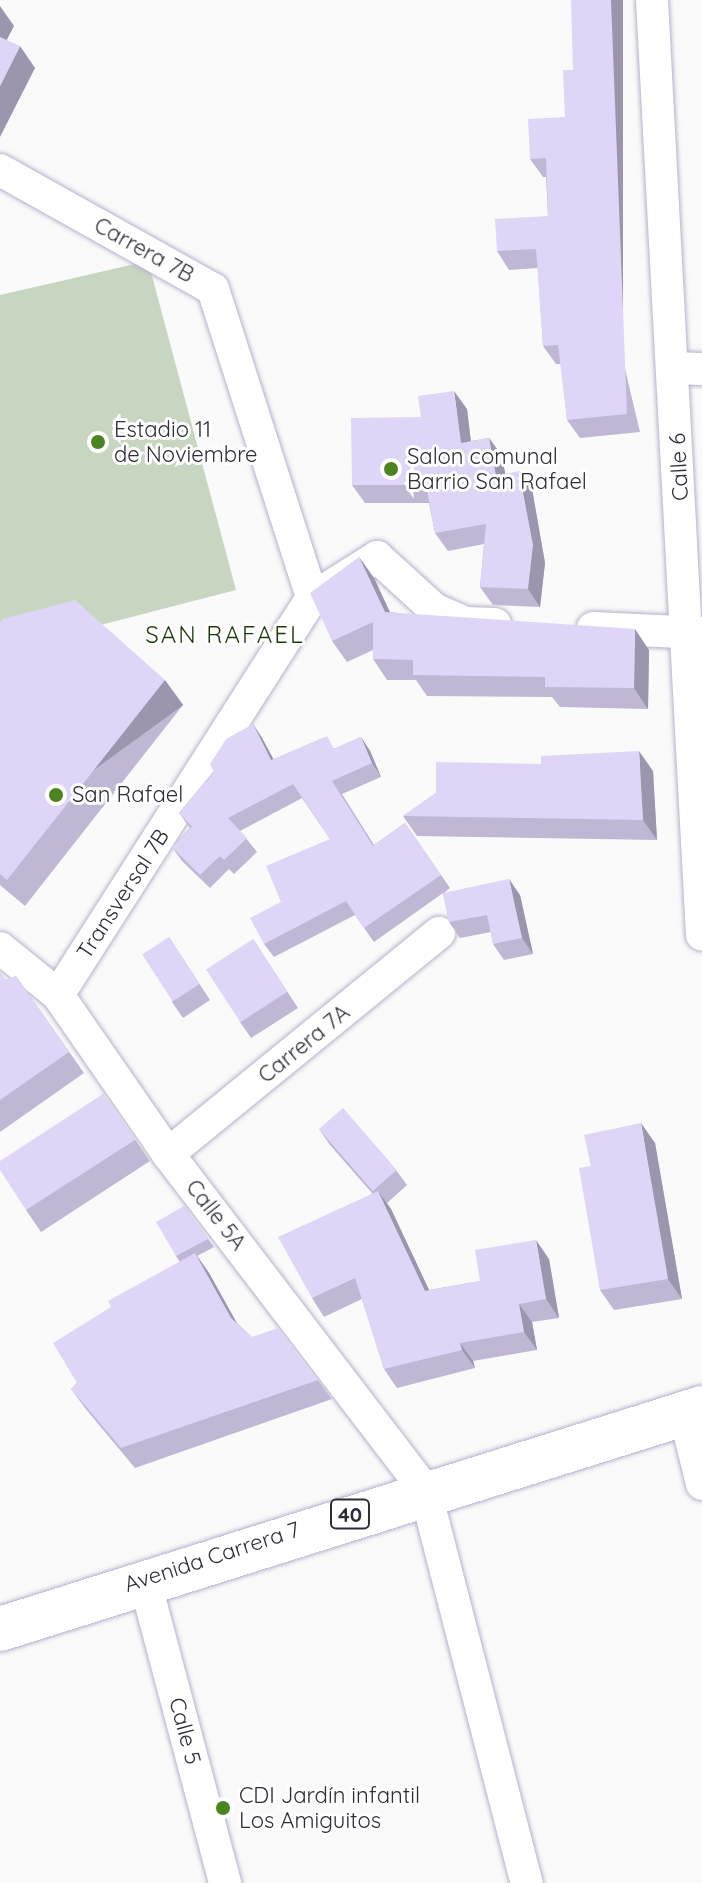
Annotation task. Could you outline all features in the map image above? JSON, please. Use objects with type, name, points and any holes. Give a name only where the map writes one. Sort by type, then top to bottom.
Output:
[{"type":"main road","name":"Avenida Carrera 7","points":[[0,1629],[144,1578],[425,1490],[693,1412]]},
{"type":"street","name":"Calle 6","points":[[652,0],[688,368],[702,935]]},
{"type":"street","name":"Carrera 7B","points":[[0,170],[213,289],[312,598]]},
{"type":"street","name":"Transversal 7B","points":[[58,995],[312,598],[358,562],[377,557],[393,565],[434,609],[466,623],[530,625]]},
{"type":"street","points":[[562,627],[696,633]]},
{"type":"street","name":"Carrera 7A","points":[[168,1154],[439,933]]},
{"type":"street","name":"Calle 5A","points":[[0,948],[58,995],[168,1154],[425,1490]]},
{"type":"street","points":[[693,1412],[702,1484]]},
{"type":"street","points":[[425,1490],[527,1883]]},
{"type":"street","name":"Calle 5","points":[[144,1578],[225,1883]]},
{"type":"green space","name":"Estadio 11 de Noviembre","points":[[148,261],[236,590],[0,651],[0,295]]},
{"type":"building","points":[[571,0],[611,0],[627,414],[567,420],[558,345],[543,346],[536,249],[497,251],[495,219],[548,216],[546,158],[530,159],[528,119],[565,117],[563,70],[573,70]]},
{"type":"building","points":[[0,37],[20,46],[0,86]]},
{"type":"building","points":[[454,391],[461,443],[489,438],[496,476],[519,471],[533,545],[528,589],[480,587],[486,524],[435,533],[426,485],[352,485],[351,418],[421,417],[418,396]]},
{"type":"building","points":[[359,557],[385,612],[635,629],[634,688],[545,687],[545,677],[413,675],[413,660],[373,659],[373,622],[332,641],[310,593]]},
{"type":"building","name":"San Rafael","points":[[75,600],[165,680],[7,880],[0,874],[0,623],[3,619]]},
{"type":"building","points":[[253,724],[271,760],[327,736],[334,749],[361,737],[372,763],[332,781],[373,846],[405,823],[441,875],[364,928],[346,901],[264,944],[250,918],[281,902],[266,866],[330,839],[293,784],[228,818],[247,838],[224,860],[220,856],[200,875],[172,847],[192,827],[179,813],[214,772],[210,764],[226,739]]},
{"type":"building","points":[[639,751],[643,820],[403,816],[436,793],[436,762],[541,764],[541,756]]},
{"type":"building","points":[[509,879],[522,938],[493,944],[487,915],[449,922],[443,893]]},
{"type":"building","points":[[169,937],[199,984],[173,1001],[142,954]]},
{"type":"building","points":[[253,939],[287,992],[240,1022],[206,969]]},
{"type":"building","points":[[0,973],[6,980],[16,976],[69,1052],[0,1100]]},
{"type":"building","points":[[103,1094],[135,1140],[26,1210],[0,1170],[0,1161]]},
{"type":"building","points":[[343,1108],[397,1170],[373,1191],[319,1129]]},
{"type":"building","points":[[641,1123],[668,1279],[600,1290],[579,1168],[591,1166],[584,1135]]},
{"type":"building","points":[[378,1191],[425,1291],[480,1281],[475,1250],[536,1240],[546,1299],[519,1304],[524,1332],[460,1343],[462,1350],[384,1369],[355,1278],[312,1298],[278,1237]]},
{"type":"building","points":[[184,1206],[208,1239],[176,1256],[156,1222]]},
{"type":"building","points":[[195,1253],[231,1318],[252,1337],[278,1328],[318,1380],[121,1448],[71,1389],[77,1383],[53,1343],[111,1307],[108,1301]]},
{"type":"place","name":"Estadio 11 de Noviembre","points":[[98,442]]},
{"type":"place","name":"Salon comunal Barrio San Rafael","points":[[391,469]]},
{"type":"place","name":"San Rafael","points":[[56,795]]},
{"type":"place","name":"CDI Jardín infantil Los Amiguitos","points":[[223,1808]]},
{"type":"district","name":"SAN RAFAEL","points":[[225,635]]}]
